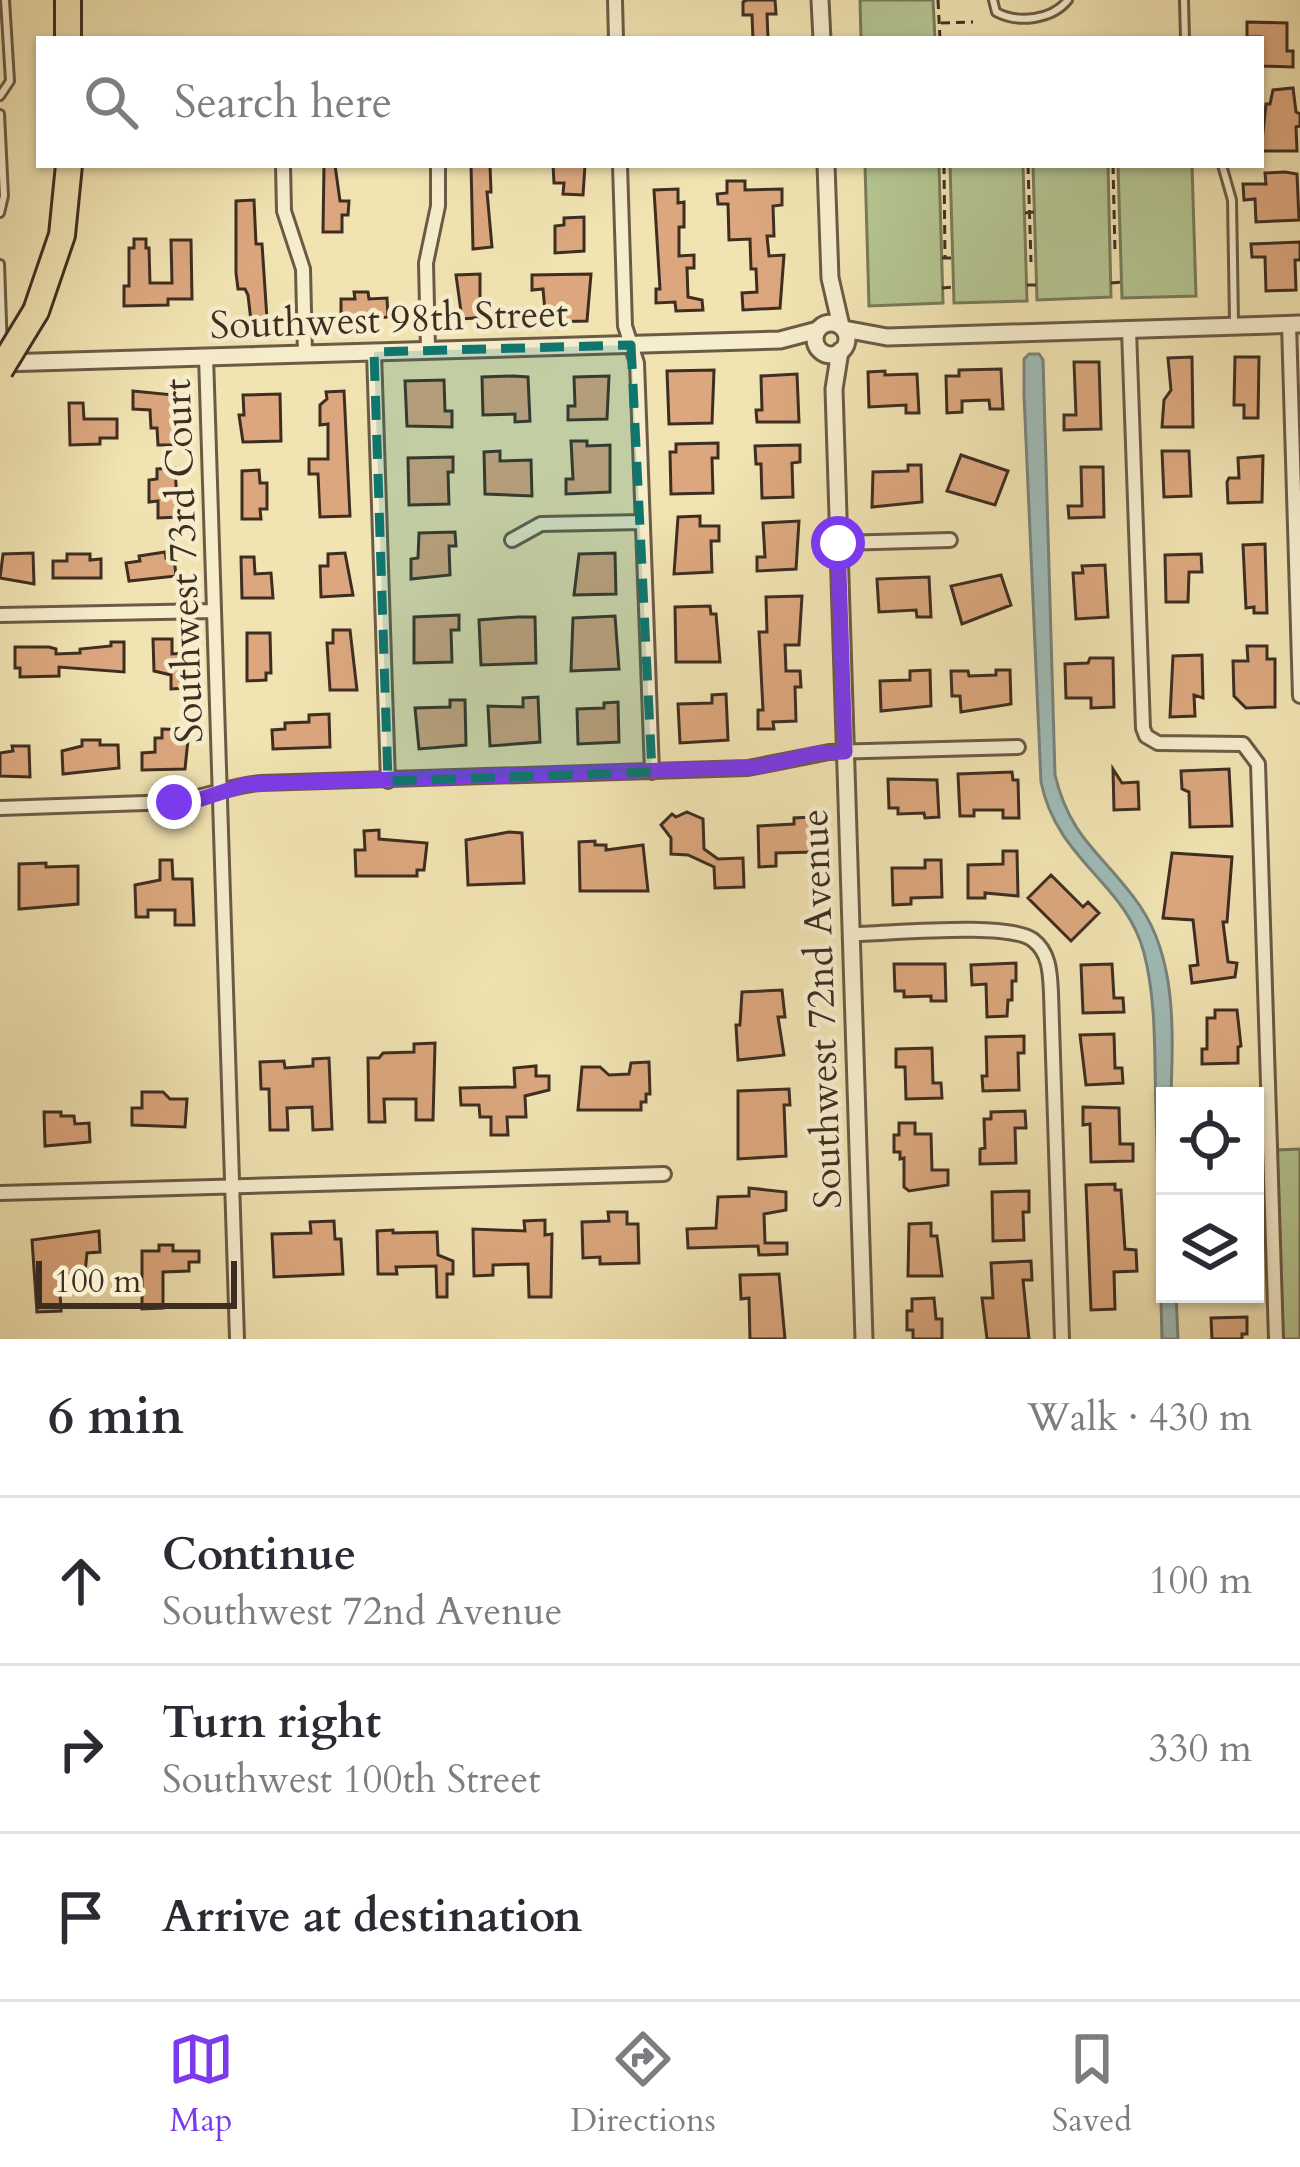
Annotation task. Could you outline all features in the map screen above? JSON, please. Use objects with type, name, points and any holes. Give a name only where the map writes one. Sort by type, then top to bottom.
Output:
[{"type":"highway","points":[[68,0],[68,36]]},
{"type":"highway","points":[[1,365],[36,311],[62,235],[69,168]]},
{"type":"street","points":[[615,0],[616,36]]},
{"type":"street","points":[[820,0],[822,36]]},
{"type":"street","points":[[283,168],[284,211],[303,269],[305,354]]},
{"type":"street","points":[[428,350],[426,263],[439,206],[438,168]]},
{"type":"street","points":[[620,168],[626,326],[637,363],[652,772]]},
{"type":"street","points":[[826,168],[830,278],[843,328],[832,350],[816,340],[830,278]]},
{"type":"street","name":"Southwest 98th Street","points":[[780,340],[833,323],[887,337]]},
{"type":"street","points":[[1294,324],[1300,696]]},
{"type":"street","name":"Southwest 98th Street","points":[[1,365],[780,340],[832,350],[887,337],[1294,324]]},
{"type":"street","points":[[1129,330],[1143,728],[1150,740],[1232,742],[1244,744],[1256,755],[1276,1339]]},
{"type":"street","name":"Southwest 72nd Avenue","points":[[832,350],[864,1339]]},
{"type":"street","points":[[374,352],[388,781]]},
{"type":"street","name":"Southwest 73rd Court","points":[[206,356],[237,1339]]},
{"type":"street","points":[[512,541],[541,524],[643,522]]},
{"type":"street","points":[[838,543],[950,540]]},
{"type":"street","points":[[0,615],[214,611]]},
{"type":"street","points":[[0,808],[142,805],[201,799],[261,783],[652,772],[757,767],[818,753],[1018,747]]},
{"type":"street","points":[[850,934],[1001,930],[1026,936],[1042,950],[1050,974],[1062,1339]]},
{"type":"street","points":[[0,1192],[664,1174]]},
{"type":"lane","points":[[0,97],[10,81],[4,0]]},
{"type":"lane","points":[[993,0],[996,12],[1015,19],[1050,14],[1068,0]]},
{"type":"lane","points":[[1184,0],[1185,36]]},
{"type":"lane","points":[[0,114],[4,196],[0,213]]},
{"type":"lane","points":[[1223,168],[1232,200],[1234,327]]},
{"type":"lane","points":[[0,264],[1,365]]},
{"type":"path","points":[[938,0],[939,36]]},
{"type":"path","points":[[939,23],[973,22]]},
{"type":"path","points":[[944,168],[946,258]]},
{"type":"path","points":[[1028,168],[1031,262]]},
{"type":"path","points":[[1113,168],[1115,253]]},
{"type":"path","points":[[1026,212],[1035,212]]},
{"type":"path","points":[[1111,283],[1122,282]]},
{"type":"path","points":[[1027,286],[1037,285]]},
{"type":"path","points":[[942,288],[953,287]]},
{"type":"highlighted area","points":[[631,345],[652,772],[388,781],[374,352]]},
{"type":"green space","points":[[860,0],[933,0],[935,36],[861,36]]},
{"type":"green space","points":[[865,168],[939,168],[943,303],[869,306]]},
{"type":"green space","points":[[950,168],[1023,168],[1027,301],[954,303]]},
{"type":"green space","points":[[1033,168],[1108,168],[1111,297],[1037,300]]},
{"type":"green space","points":[[1118,168],[1192,168],[1196,296],[1122,298]]},
{"type":"green space","points":[[1300,1149],[1300,1339],[1283,1339],[1277,1150]]},
{"type":"water","points":[[1039,354],[1043,360],[1055,775],[1079,832],[1140,906],[1161,950],[1170,998],[1171,1087],[1156,1087],[1156,1107],[1151,991],[1144,953],[1123,908],[1061,832],[1041,782],[1024,359]]},
{"type":"water","points":[[1161,1303],[1176,1303],[1178,1339],[1162,1339]]},
{"type":"building","points":[[775,0],[776,14],[767,14],[768,36],[753,36],[752,15],[743,15],[743,2]]},
{"type":"building","points":[[1247,22],[1287,23],[1287,51],[1293,51],[1293,67],[1264,66],[1264,36],[1247,36]]},
{"type":"building","points":[[1293,88],[1300,114],[1297,151],[1264,151],[1266,104],[1273,90]]},
{"type":"building","points":[[324,168],[335,168],[340,201],[349,201],[348,215],[342,215],[342,232],[323,232]]},
{"type":"building","points":[[471,168],[490,168],[491,192],[487,192],[492,247],[473,249]]},
{"type":"building","points":[[553,168],[585,168],[583,195],[563,194],[564,183],[554,183]]},
{"type":"building","points":[[1265,173],[1297,174],[1299,220],[1256,222],[1255,199],[1244,200],[1243,184],[1266,184]]},
{"type":"building","points":[[727,181],[745,181],[745,190],[782,189],[782,205],[773,206],[774,236],[767,236],[769,256],[784,255],[780,308],[743,310],[742,293],[757,292],[756,269],[751,269],[750,239],[729,240],[728,204],[718,204],[717,194],[727,193]]},
{"type":"building","points":[[678,189],[678,203],[684,202],[679,256],[694,255],[694,268],[687,268],[688,297],[702,300],[703,310],[676,311],[675,302],[656,303],[656,289],[660,289],[654,190]]},
{"type":"building","points":[[254,200],[267,319],[251,321],[248,295],[245,289],[238,289],[236,273],[236,201]]},
{"type":"building","points":[[584,217],[584,251],[555,253],[555,226],[564,225],[564,218]]},
{"type":"building","points":[[134,239],[146,239],[150,283],[172,283],[171,240],[191,240],[192,299],[124,306],[129,248],[134,248]]},
{"type":"building","points":[[1300,242],[1296,290],[1266,291],[1265,257],[1252,257],[1251,244]]},
{"type":"building","points":[[480,274],[480,304],[487,303],[487,317],[462,319],[456,275]]},
{"type":"building","points":[[591,274],[587,321],[546,322],[543,289],[532,290],[532,275]]},
{"type":"building","points":[[354,292],[368,292],[369,299],[387,298],[388,317],[341,322],[341,299],[355,299]]},
{"type":"building","points":[[1192,357],[1193,427],[1162,427],[1164,400],[1171,390],[1168,358]]},
{"type":"building","points":[[1235,357],[1259,357],[1258,418],[1244,418],[1244,405],[1234,405]]},
{"type":"building","points":[[1074,362],[1099,362],[1101,429],[1064,430],[1064,415],[1076,415]]},
{"type":"building","points":[[1001,369],[1003,409],[990,409],[989,400],[962,401],[962,412],[947,413],[946,376],[959,376],[959,370]]},
{"type":"building","points":[[714,370],[712,423],[669,424],[667,371]]},
{"type":"building","points":[[885,371],[885,375],[917,374],[919,413],[906,413],[906,405],[869,407],[868,372]]},
{"type":"building","points":[[797,374],[799,422],[757,422],[756,410],[762,410],[761,376]]},
{"type":"building","points":[[609,376],[607,419],[568,420],[568,406],[575,406],[574,377]]},
{"type":"building","points":[[482,377],[528,377],[530,421],[515,422],[515,414],[483,415]]},
{"type":"building","points":[[444,380],[445,411],[452,411],[452,427],[407,426],[405,381]]},
{"type":"building","points":[[133,391],[174,395],[177,445],[158,445],[150,410],[133,409]]},
{"type":"building","points":[[344,391],[350,516],[320,517],[318,474],[309,474],[309,459],[328,459],[328,424],[320,425],[320,405],[327,399],[326,392]]},
{"type":"building","points":[[280,394],[281,441],[243,442],[239,415],[244,415],[243,395]]},
{"type":"building","points":[[69,403],[83,403],[84,419],[117,419],[117,438],[70,445]]},
{"type":"building","points":[[571,441],[610,445],[610,492],[566,494],[566,479],[573,479]]},
{"type":"building","points":[[718,443],[718,458],[712,458],[713,493],[671,494],[670,452],[676,452],[676,444]]},
{"type":"building","points":[[800,445],[800,462],[792,463],[793,497],[762,498],[755,446]]},
{"type":"building","points":[[500,451],[500,461],[531,460],[532,496],[485,494],[484,452]]},
{"type":"building","points":[[1162,451],[1189,451],[1191,496],[1164,497]]},
{"type":"building","points":[[961,455],[1008,471],[995,505],[947,491]]},
{"type":"building","points":[[1263,456],[1262,502],[1228,503],[1227,482],[1239,478],[1238,458]]},
{"type":"building","points":[[453,457],[453,472],[448,472],[449,504],[409,505],[408,458]]},
{"type":"building","points":[[908,465],[921,465],[922,502],[872,507],[873,472],[908,471]]},
{"type":"building","points":[[1081,467],[1103,467],[1104,517],[1069,518],[1068,506],[1082,506]]},
{"type":"building","points":[[175,468],[178,517],[158,518],[158,501],[149,502],[149,480],[157,479],[157,469]]},
{"type":"building","points":[[259,470],[260,483],[267,483],[267,509],[260,509],[261,519],[242,519],[242,471]]},
{"type":"building","points":[[700,516],[700,526],[719,526],[719,541],[711,541],[712,572],[674,574],[678,517]]},
{"type":"building","points":[[799,521],[796,569],[757,571],[757,557],[765,557],[763,523]]},
{"type":"building","points":[[455,532],[456,546],[449,546],[450,575],[411,579],[419,533]]},
{"type":"building","points":[[1265,544],[1267,613],[1254,613],[1254,607],[1246,608],[1243,545]]},
{"type":"building","points":[[165,552],[166,558],[174,557],[176,576],[129,581],[126,563]]},
{"type":"building","points":[[33,553],[34,584],[0,578],[3,554]]},
{"type":"building","points":[[345,553],[353,595],[321,597],[320,566],[328,566],[328,554]]},
{"type":"building","points":[[615,553],[616,594],[574,595],[579,554]]},
{"type":"building","points":[[67,554],[101,559],[101,578],[53,578],[53,561],[67,561]]},
{"type":"building","points":[[1201,554],[1202,572],[1189,572],[1188,602],[1166,602],[1165,555]]},
{"type":"building","points":[[241,557],[254,557],[255,574],[271,573],[273,598],[242,598]]},
{"type":"building","points":[[1105,565],[1108,617],[1076,619],[1073,573],[1083,573],[1082,566]]},
{"type":"building","points":[[1001,575],[1011,605],[962,624],[951,586]]},
{"type":"building","points":[[929,577],[931,617],[917,617],[916,610],[879,612],[877,579]]},
{"type":"building","points":[[802,596],[799,645],[785,645],[786,671],[800,671],[801,687],[795,687],[796,721],[773,722],[774,729],[758,729],[758,710],[763,710],[759,632],[767,632],[766,597]]},
{"type":"building","points":[[710,606],[711,614],[716,614],[720,662],[676,662],[675,607]]},
{"type":"building","points":[[459,615],[459,630],[451,630],[452,662],[414,663],[414,617]]},
{"type":"building","points":[[615,616],[619,669],[571,671],[573,618]]},
{"type":"building","points":[[535,617],[536,663],[481,665],[479,620]]},
{"type":"building","points":[[333,630],[350,630],[357,690],[330,690],[327,643],[333,643]]},
{"type":"building","points":[[247,633],[270,633],[271,673],[266,673],[266,680],[247,681]]},
{"type":"building","points":[[153,639],[172,639],[172,654],[187,653],[188,688],[171,689],[171,675],[154,671]]},
{"type":"building","points":[[111,642],[124,642],[124,672],[59,667],[59,676],[20,677],[20,668],[15,668],[15,647],[80,653],[80,649],[111,646]]},
{"type":"building","points":[[1247,646],[1267,646],[1267,659],[1275,659],[1275,707],[1246,708],[1234,696],[1233,661],[1248,661]]},
{"type":"building","points":[[1202,655],[1203,698],[1194,695],[1195,716],[1170,717],[1173,656]]},
{"type":"building","points":[[1090,658],[1113,658],[1114,707],[1091,708],[1091,698],[1066,698],[1065,664],[1088,663]]},
{"type":"building","points":[[930,670],[931,706],[881,711],[880,681],[910,680],[910,671]]},
{"type":"building","points":[[996,670],[1010,670],[1011,704],[961,712],[960,696],[952,696],[951,671],[968,671],[969,676],[996,675]]},
{"type":"building","points":[[726,694],[728,740],[680,743],[678,704],[712,703],[712,695]]},
{"type":"building","points":[[538,697],[540,742],[490,746],[488,706],[523,707],[523,698]]},
{"type":"building","points":[[450,700],[465,700],[466,745],[419,749],[415,708],[450,707]]},
{"type":"building","points":[[618,702],[619,742],[578,744],[577,709]]},
{"type":"building","points":[[329,714],[330,747],[273,749],[272,730],[285,729],[285,723],[309,722],[309,715]]},
{"type":"building","points":[[162,729],[189,730],[185,769],[142,770],[142,753],[155,752],[155,738],[162,738]]},
{"type":"building","points":[[82,740],[118,745],[119,768],[63,774],[62,751],[82,746]]},
{"type":"building","points":[[12,746],[29,746],[30,777],[0,776],[0,753],[13,751]]},
{"type":"building","points":[[1113,769],[1122,783],[1138,782],[1139,809],[1114,810]]},
{"type":"building","points":[[1229,769],[1232,826],[1190,827],[1189,792],[1182,789],[1181,771]]},
{"type":"building","points":[[1012,772],[1013,780],[1018,780],[1019,818],[1003,818],[1003,810],[974,810],[974,816],[960,816],[958,774]]},
{"type":"building","points":[[888,779],[937,780],[939,817],[898,814],[898,808],[889,808]]},
{"type":"building","points":[[687,812],[703,819],[704,849],[718,859],[743,858],[744,887],[715,888],[714,867],[688,855],[671,854],[671,838],[661,825],[672,814]]},
{"type":"building","points":[[812,817],[813,852],[776,853],[776,866],[759,867],[758,826],[794,824],[794,818]]},
{"type":"building","points":[[379,830],[379,839],[427,843],[424,870],[417,870],[417,876],[356,876],[355,850],[365,850],[364,831]]},
{"type":"building","points":[[522,833],[524,883],[468,885],[466,840]]},
{"type":"building","points":[[595,841],[595,845],[606,845],[606,850],[643,845],[648,891],[580,891],[579,842]]},
{"type":"building","points":[[1003,851],[1017,851],[1018,896],[985,893],[985,898],[968,898],[968,865],[1003,864]]},
{"type":"building","points":[[1172,853],[1232,857],[1227,922],[1223,922],[1228,962],[1237,963],[1235,977],[1192,983],[1190,966],[1198,965],[1193,920],[1163,918]]},
{"type":"building","points":[[160,860],[172,860],[173,879],[192,879],[194,925],[175,925],[175,910],[148,910],[148,917],[136,917],[135,885],[160,880]]},
{"type":"building","points":[[925,860],[941,860],[942,897],[911,898],[911,904],[893,905],[892,868],[925,868]]},
{"type":"building","points":[[46,863],[46,867],[78,866],[78,904],[19,909],[19,864]]},
{"type":"building","points":[[1051,875],[1083,907],[1088,902],[1099,913],[1071,941],[1028,898]]},
{"type":"building","points":[[1016,963],[1007,1016],[987,1017],[986,984],[972,985],[971,965]]},
{"type":"building","points":[[894,964],[945,964],[946,1001],[904,997],[904,991],[895,991]]},
{"type":"building","points":[[1112,964],[1114,998],[1123,998],[1124,1012],[1083,1013],[1081,965]]},
{"type":"building","points":[[782,990],[785,1017],[778,1017],[784,1055],[738,1060],[736,1025],[740,1025],[742,992]]},
{"type":"building","points":[[1215,1010],[1237,1010],[1238,1063],[1202,1064],[1207,1018],[1215,1018]]},
{"type":"building","points":[[1114,1034],[1115,1068],[1122,1068],[1123,1083],[1086,1085],[1080,1035]]},
{"type":"building","points":[[1024,1036],[1024,1053],[1018,1053],[1019,1090],[983,1091],[986,1037]]},
{"type":"building","points":[[435,1043],[433,1120],[416,1120],[416,1099],[384,1099],[385,1122],[369,1122],[368,1058],[414,1052],[414,1044]]},
{"type":"building","points":[[932,1048],[933,1083],[941,1083],[942,1098],[906,1099],[905,1067],[896,1067],[896,1049]]},
{"type":"building","points":[[329,1058],[332,1129],[313,1130],[312,1107],[287,1108],[288,1130],[270,1130],[269,1089],[261,1089],[260,1062],[284,1061],[285,1068],[313,1066],[313,1059]]},
{"type":"building","points":[[649,1062],[650,1094],[641,1102],[641,1110],[578,1110],[582,1067],[600,1067],[609,1075],[629,1074],[631,1063]]},
{"type":"building","points":[[536,1066],[536,1076],[549,1076],[549,1090],[525,1096],[526,1117],[507,1117],[508,1135],[491,1135],[491,1117],[480,1117],[479,1105],[461,1105],[460,1088],[515,1087],[514,1068]]},
{"type":"building","points":[[789,1089],[790,1105],[784,1105],[786,1156],[738,1159],[738,1091]]},
{"type":"building","points":[[142,1092],[187,1099],[185,1127],[132,1125],[132,1108],[142,1108]]},
{"type":"building","points":[[1083,1107],[1119,1108],[1120,1144],[1133,1144],[1133,1161],[1091,1162],[1090,1124],[1083,1125]]},
{"type":"building","points":[[1025,1111],[1026,1128],[1015,1128],[1016,1163],[980,1164],[984,1119],[991,1119],[991,1112]]},
{"type":"building","points":[[44,1112],[74,1116],[75,1124],[89,1123],[90,1142],[45,1146]]},
{"type":"building","points":[[899,1123],[915,1123],[915,1134],[931,1134],[932,1170],[948,1170],[948,1185],[909,1191],[904,1187],[904,1158],[894,1152]]},
{"type":"building","points":[[1115,1184],[1115,1190],[1121,1190],[1125,1249],[1136,1250],[1137,1271],[1114,1272],[1115,1309],[1091,1310],[1086,1185]]},
{"type":"building","points":[[749,1188],[786,1192],[786,1210],[764,1214],[765,1243],[787,1243],[787,1254],[759,1255],[758,1246],[688,1248],[687,1229],[716,1228],[718,1197],[749,1196]]},
{"type":"building","points":[[1029,1191],[1029,1212],[1023,1212],[1024,1240],[993,1241],[992,1192]]},
{"type":"building","points":[[608,1212],[627,1212],[627,1224],[638,1224],[639,1263],[600,1264],[600,1257],[583,1258],[582,1222],[609,1221]]},
{"type":"building","points":[[545,1220],[545,1235],[552,1234],[551,1297],[529,1297],[528,1264],[493,1265],[493,1275],[474,1276],[473,1229],[525,1231],[524,1221]]},
{"type":"building","points":[[334,1221],[335,1239],[341,1239],[343,1274],[274,1277],[272,1234],[311,1233],[310,1222]]},
{"type":"building","points":[[931,1223],[942,1276],[908,1276],[909,1224]]},
{"type":"building","points":[[99,1231],[100,1252],[87,1253],[85,1273],[67,1274],[67,1292],[60,1292],[61,1311],[37,1312],[32,1240]]},
{"type":"building","points":[[377,1231],[437,1232],[438,1255],[453,1261],[453,1274],[447,1274],[447,1297],[437,1297],[436,1266],[396,1267],[397,1274],[378,1274]]},
{"type":"building","points":[[159,1245],[173,1245],[173,1251],[199,1251],[199,1262],[189,1262],[189,1271],[163,1272],[163,1308],[142,1309],[142,1251],[159,1251]]},
{"type":"building","points":[[1031,1261],[1032,1280],[1023,1280],[1029,1339],[987,1339],[982,1298],[993,1298],[991,1263]]},
{"type":"building","points":[[779,1274],[785,1339],[750,1339],[749,1298],[741,1299],[740,1275]]},
{"type":"building","points":[[934,1298],[936,1319],[942,1319],[942,1339],[913,1339],[913,1330],[907,1330],[912,1299]]},
{"type":"building","points":[[1247,1317],[1247,1334],[1242,1339],[1212,1339],[1211,1318]]},
{"type":"route","points":[[174,802],[247,784],[757,767],[845,752],[838,543]]}]
